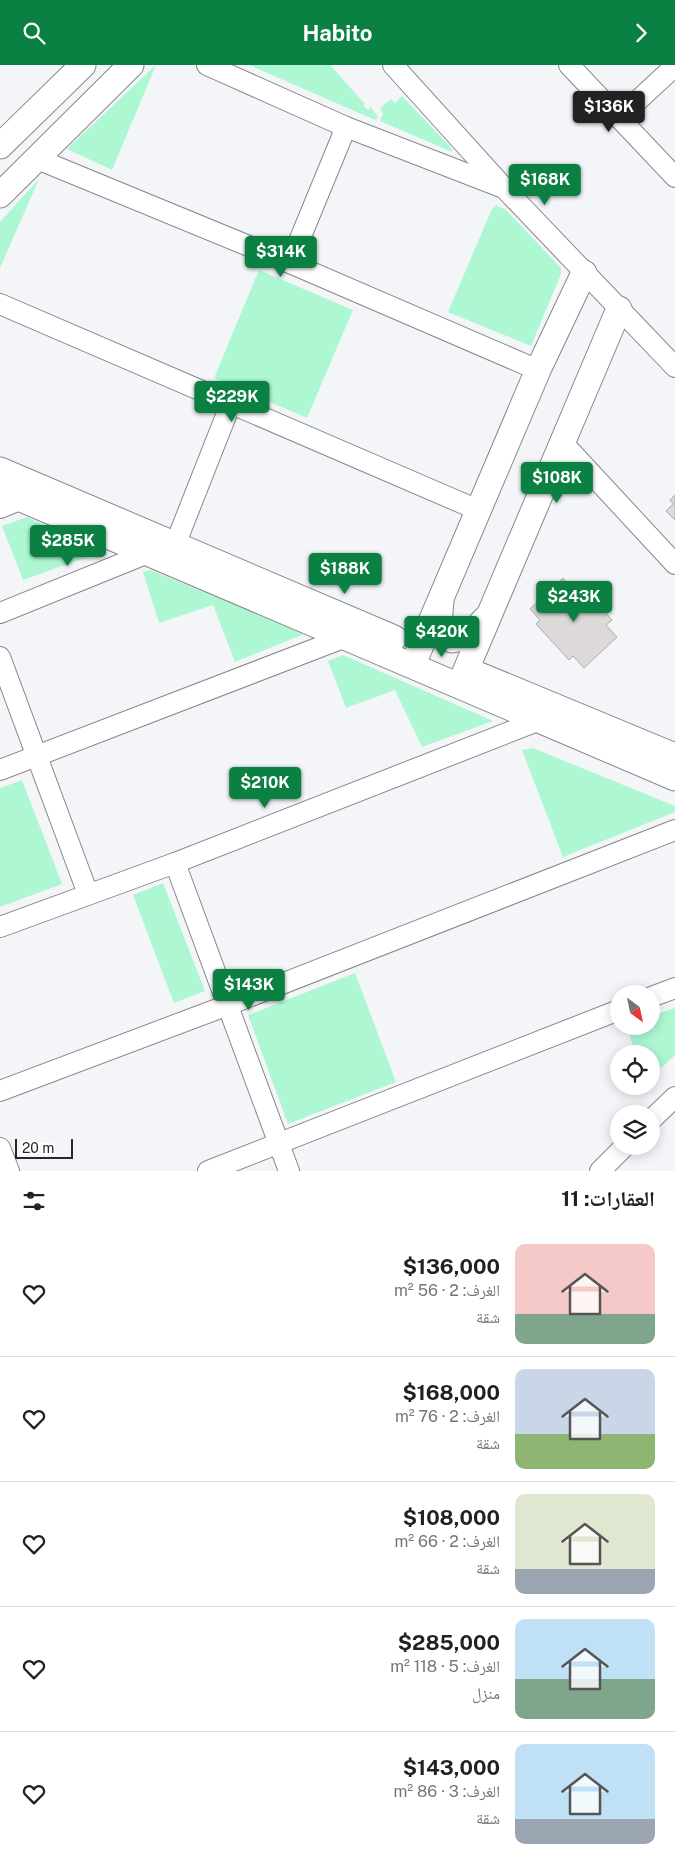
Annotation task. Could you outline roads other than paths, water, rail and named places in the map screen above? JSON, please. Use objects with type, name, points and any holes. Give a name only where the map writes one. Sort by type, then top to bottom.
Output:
[{"type":"street","points":[[0,145],[83,65]]},
{"type":"street","points":[[0,195],[34,158],[131,65]]},
{"type":"street","points":[[208,65],[346,127],[506,189]]},
{"type":"street","points":[[393,65],[584,273],[675,367]]},
{"type":"street","points":[[569,65],[675,177]]},
{"type":"street","points":[[619,118],[675,65]]},
{"type":"street","points":[[290,263],[346,127]]},
{"type":"street","points":[[34,158],[290,263],[538,370]]},
{"type":"street","points":[[416,657],[538,370],[584,273]]},
{"type":"street","points":[[0,304],[478,510]]},
{"type":"street","points":[[463,677],[619,309]]},
{"type":"street","points":[[175,545],[231,403]]},
{"type":"street","points":[[562,442],[675,564]]},
{"type":"street","points":[[0,470],[175,545],[349,629]]},
{"type":"street","points":[[7,499],[349,629],[463,677],[675,756]]},
{"type":"street","points":[[0,613],[148,553]]},
{"type":"street","points":[[442,594],[440,625],[452,640],[462,639],[474,633],[489,615]]},
{"type":"street","points":[[0,770],[349,629]]},
{"type":"street","points":[[0,657],[88,894]]},
{"type":"street","points":[[463,677],[540,720],[675,778]]},
{"type":"street","points":[[0,927],[175,863],[540,720]]},
{"type":"street","points":[[0,1091],[228,1005],[675,830]]},
{"type":"street","points":[[175,863],[289,1171]]},
{"type":"street","points":[[660,994],[675,988]]},
{"type":"street","points":[[208,1171],[610,1014]]},
{"type":"street","points":[[660,1111],[675,1097]]},
{"type":"street","points":[[0,1148],[9,1171]]},
{"type":"street","points":[[600,1171],[616,1155]]}]
